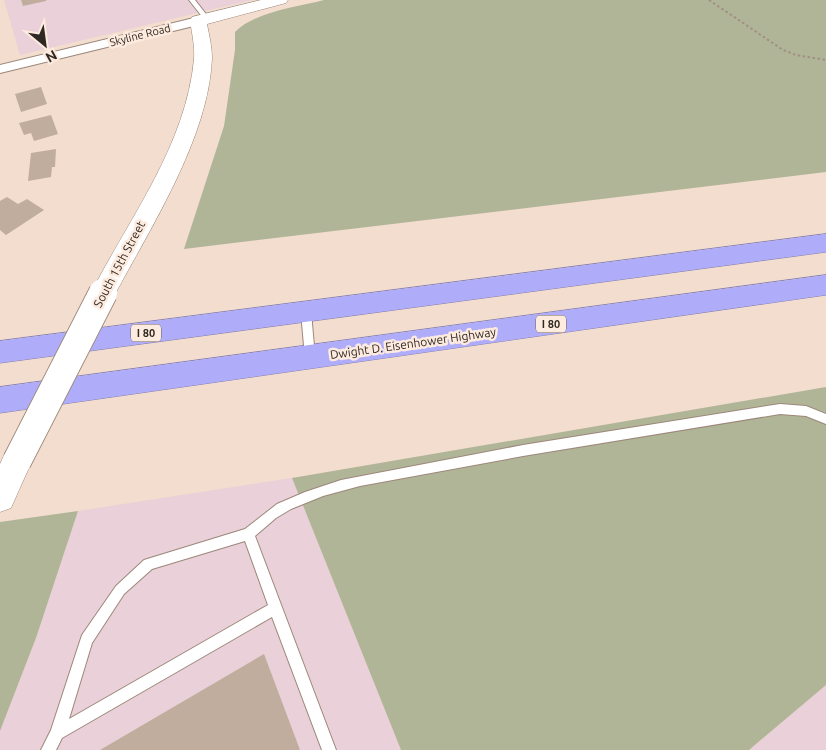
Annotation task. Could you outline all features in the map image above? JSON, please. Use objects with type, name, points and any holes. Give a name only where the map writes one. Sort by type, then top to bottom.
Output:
[{"type":"highway","name":"I 80","points":[[0,352],[826,243]]},
{"type":"highway","name":"Dwight D. Eisenhower Highway","points":[[0,400],[826,286]]},
{"type":"main road","name":"Skyline Road","points":[[202,20],[280,0]]},
{"type":"main road","name":"South 15th Street","points":[[0,497],[104,289],[170,168],[189,121],[198,91],[203,57],[202,20]]},
{"type":"street","name":"Skyline Road","points":[[0,69],[202,20]]},
{"type":"lane","points":[[192,0],[202,20]]},
{"type":"lane","points":[[306,312],[310,358]]},
{"type":"lane","points":[[48,750],[57,733],[87,640],[120,590],[148,564],[248,534],[268,516],[288,505],[324,490],[389,475],[483,457],[780,409],[806,411],[826,420]]},
{"type":"lane","points":[[248,534],[328,750]]},
{"type":"lane","points":[[57,733],[276,608]]},
{"type":"path","points":[[709,0],[783,50],[796,55],[826,60]]},
{"type":"shaded area","points":[[4,0],[252,0],[20,55]]},
{"type":"shaded area","points":[[292,478],[401,750],[0,750],[0,731],[36,638],[78,511]]},
{"type":"shaded area","points":[[826,685],[826,750],[749,750]]},
{"type":"green space","points":[[324,0],[826,0],[826,172],[184,249],[224,126],[235,50],[235,32],[243,25],[264,15]]},
{"type":"green space","points":[[826,387],[826,685],[749,750],[401,750],[292,478]]},
{"type":"green space","points":[[78,511],[36,638],[0,731],[0,522]]},
{"type":"building","points":[[21,0],[46,0],[46,1],[23,6]]},
{"type":"building","points":[[41,87],[47,104],[21,112],[15,94]]},
{"type":"building","points":[[51,115],[58,134],[34,141],[31,133],[24,135],[19,123]]},
{"type":"building","points":[[56,149],[55,167],[52,167],[51,177],[28,181],[31,153]]},
{"type":"building","points":[[7,197],[18,204],[27,199],[44,210],[6,235],[0,230],[0,201]]},
{"type":"building","points":[[264,654],[300,750],[100,750]]}]
